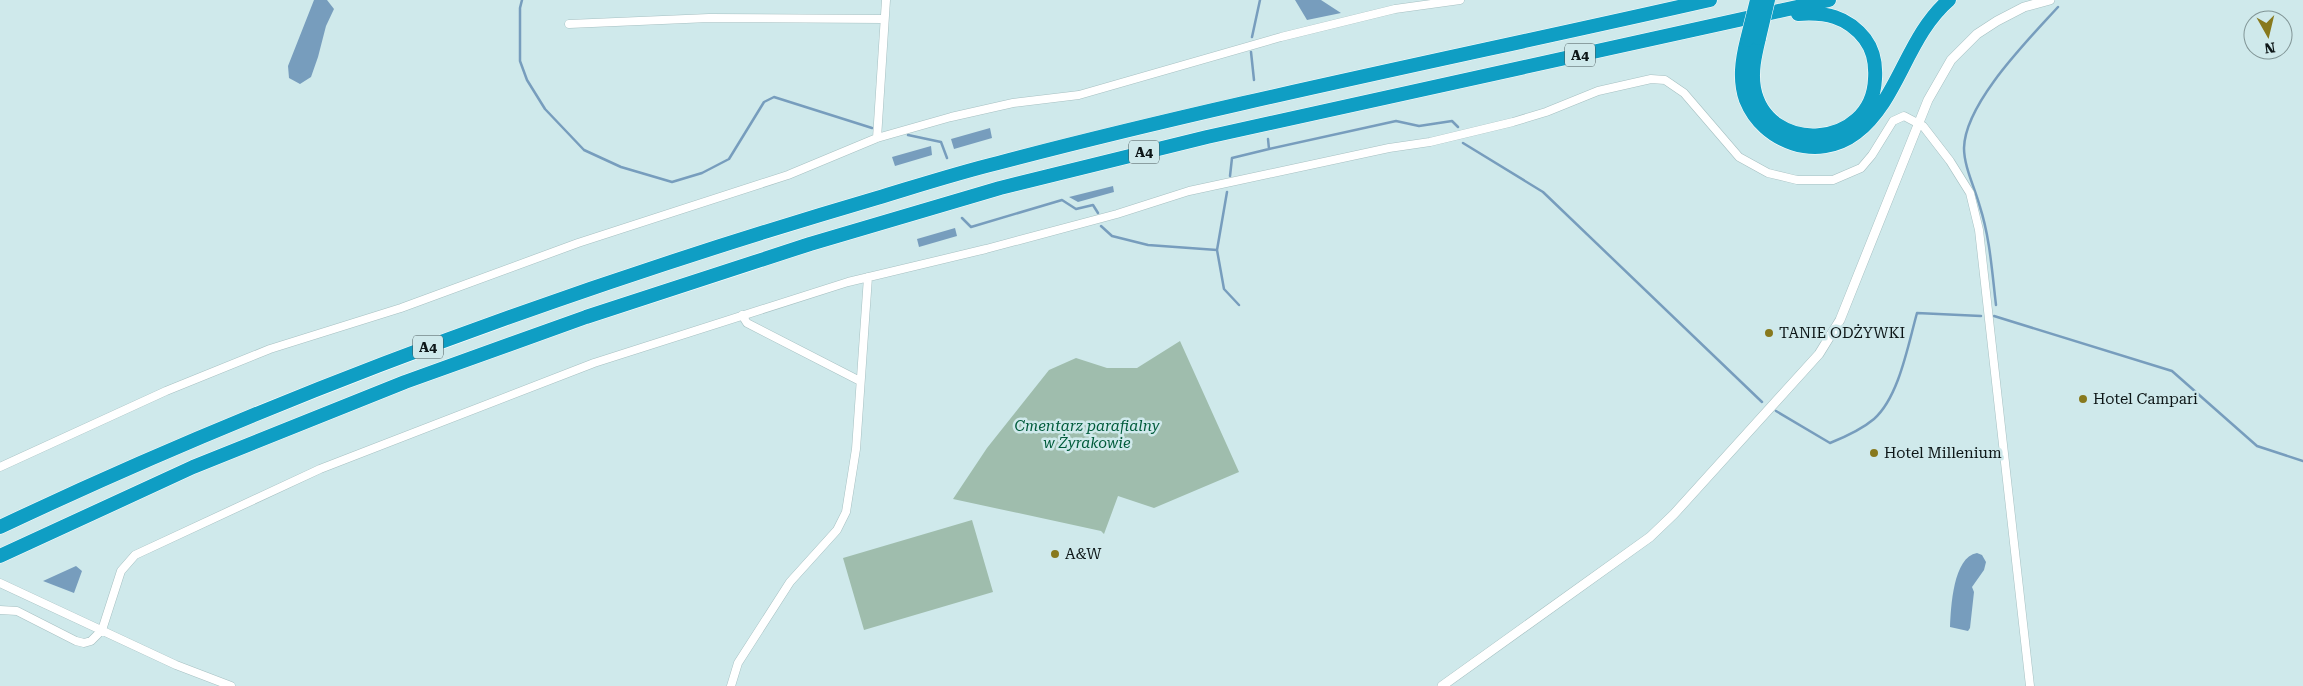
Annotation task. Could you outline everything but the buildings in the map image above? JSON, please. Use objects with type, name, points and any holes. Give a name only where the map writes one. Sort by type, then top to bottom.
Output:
[{"type":"highway","points":[[1592,26],[1663,0]]},
{"type":"highway","name":"A4","points":[[0,527],[193,440],[405,355],[692,254],[995,163],[1200,112],[1710,0]]},
{"type":"highway","points":[[1744,18],[1811,13],[1833,15],[1848,22],[1867,41],[1875,64],[1874,90],[1865,110],[1844,128],[1826,135],[1802,135],[1776,123],[1764,111],[1754,88],[1753,39],[1757,0]]},
{"type":"highway","points":[[1768,0],[1742,62],[1742,82],[1746,99],[1759,122],[1772,134],[1790,143],[1805,146],[1825,146],[1850,137],[1870,121],[1924,28],[1949,0]]},
{"type":"highway","name":"A4","points":[[0,556],[202,464],[405,382],[648,295],[872,226],[1000,188],[1207,137],[1829,0]]},
{"type":"street","points":[[877,138],[886,0]]},
{"type":"street","points":[[0,467],[166,391],[270,349],[392,311],[578,243],[788,175],[877,138],[951,117],[1013,103],[1079,95],[1282,37],[1395,9],[1460,0]]},
{"type":"street","points":[[1442,686],[1650,537],[1674,514],[1793,380],[1819,354],[1840,320],[1918,122],[1939,78],[1966,44],[1986,27],[2010,13],[2050,0]]},
{"type":"street","points":[[568,24],[709,18],[884,19]]},
{"type":"street","points":[[0,610],[17,611],[84,643],[96,638],[102,630],[121,572],[135,556],[329,466],[594,363],[868,277],[1033,237],[1117,214],[1189,191],[1389,148],[1430,142],[1513,122],[1546,112],[1598,91],[1651,79],[1665,80],[1684,93],[1739,157],[1768,173],[1797,180],[1833,180],[1852,173],[1868,162],[1893,121],[1904,116],[1918,122],[1950,161],[1970,192],[1975,207],[2030,686]]},
{"type":"street","points":[[731,686],[738,664],[790,582],[836,530],[846,512],[856,449],[868,277]]},
{"type":"street","points":[[742,315],[748,323],[860,381]]},
{"type":"street","points":[[0,583],[176,665],[231,686]]},
{"type":"green space","name":"Cmentarz parafialny w Żyrakowie","points":[[1180,341],[1239,472],[1154,508],[1118,496],[1104,534],[1101,531],[953,499],[987,448],[1049,370],[1076,358],[1107,368],[1137,368]]},
{"type":"green space","points":[[972,520],[993,592],[864,630],[843,558]]},
{"type":"water","points":[[314,0],[327,0],[334,9],[326,26],[311,77],[300,84],[289,78],[288,66]]},
{"type":"water","points":[[1295,0],[1321,0],[1341,13],[1307,20]]},
{"type":"water","points":[[990,128],[992,138],[954,149],[951,139]]},
{"type":"water","points":[[931,146],[932,155],[895,166],[892,157]]},
{"type":"water","points":[[1113,186],[1114,192],[1078,202],[1069,197]]},
{"type":"water","points":[[955,228],[957,236],[919,247],[917,239]]},
{"type":"water","points":[[1977,553],[1982,555],[1986,562],[1984,570],[1972,587],[1974,592],[1970,628],[1968,631],[1950,627],[1951,608],[1958,573],[1963,563]]},
{"type":"water","points":[[76,566],[82,571],[74,593],[43,581]]},
{"type":"waterway","points":[[522,0],[520,8],[520,61],[527,80],[545,109],[584,150],[621,167],[672,182],[702,173],[729,159],[764,102],[774,97],[872,128]]},
{"type":"waterway","points":[[1252,37],[1260,0]]},
{"type":"waterway","points":[[1996,305],[1986,231],[1964,155],[1967,130],[1986,92],[2000,73],[2058,7]]},
{"type":"waterway","points":[[1251,52],[1254,80]]},
{"type":"waterway","points":[[1269,149],[1396,121],[1419,126],[1452,121],[1458,127]]},
{"type":"waterway","points":[[908,135],[941,142],[947,158]]},
{"type":"waterway","points":[[1230,176],[1232,158],[1269,149],[1268,139]]},
{"type":"waterway","points":[[1463,143],[1543,192],[1762,402]]},
{"type":"waterway","points":[[1227,192],[1217,250],[1224,289],[1239,305]]},
{"type":"waterway","points":[[962,218],[971,227],[1062,200],[1076,209],[1093,205],[1098,213]]},
{"type":"waterway","points":[[1101,226],[1112,236],[1148,245],[1217,250]]},
{"type":"waterway","points":[[1776,411],[1830,443],[1847,436],[1874,419],[1890,398],[1902,370],[1917,313],[1981,316]]},
{"type":"waterway","points":[[1994,316],[2172,371],[2257,446],[2303,461]]},
{"type":"place","name":"TANIE ODŻYWKI","points":[[1769,333]]},
{"type":"place","name":"Hotel Campari","points":[[2083,399]]},
{"type":"place","name":"Hotel Millenium","points":[[1874,453]]},
{"type":"place","name":"A&W","points":[[1055,554]]}]
